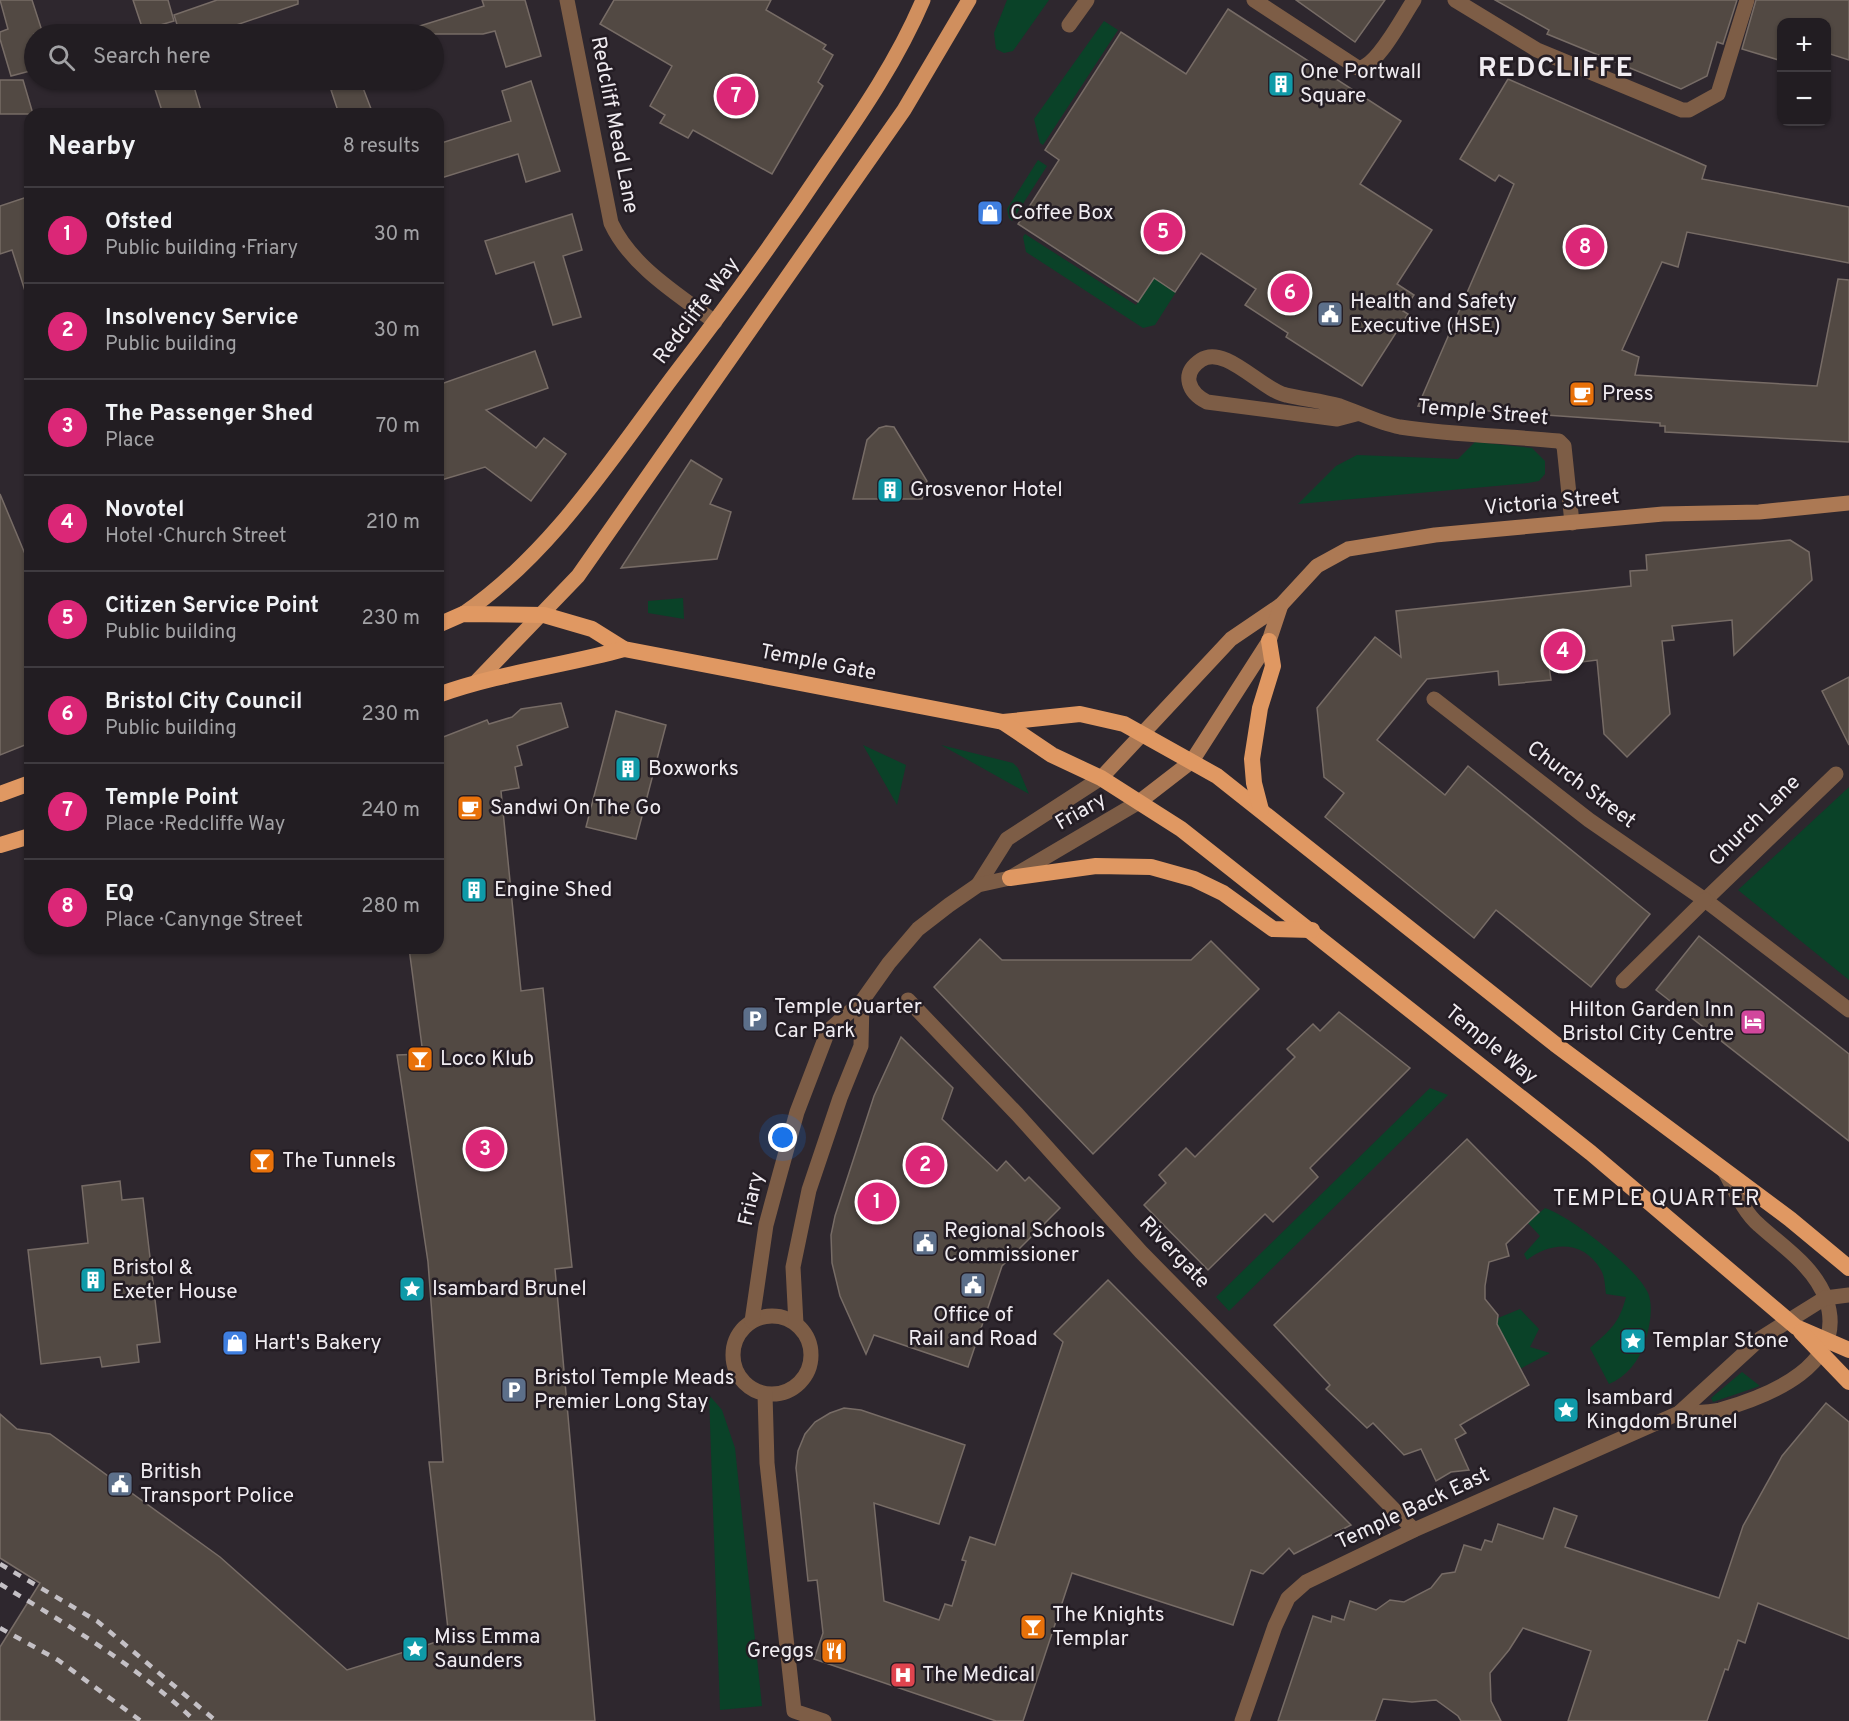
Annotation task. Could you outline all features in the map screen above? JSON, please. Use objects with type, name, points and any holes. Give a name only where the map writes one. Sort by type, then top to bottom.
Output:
[{"type":"highway","name":"Temple Gate","points":[[463,614],[544,615],[592,629],[624,649],[1003,722],[1080,714],[1110,719],[1144,734]]},
{"type":"highway","points":[[444,622],[463,614]]},
{"type":"highway","points":[[1261,810],[1254,783],[1252,759],[1260,708],[1273,666],[1269,641]]},
{"type":"highway","name":"Temple Gate","points":[[444,693],[477,681],[570,664],[624,649]]},
{"type":"highway","name":"Temple Gate","points":[[1003,722],[1052,755],[1101,778]]},
{"type":"highway","name":"Temple Way","points":[[1144,734],[1217,776],[1555,1044],[1790,1219],[1849,1268]]},
{"type":"highway","name":"Temple Way","points":[[1101,778],[1181,829],[1312,930],[1599,1161],[1823,1347],[1849,1350]]},
{"type":"highway","points":[[0,794],[24,785]]},
{"type":"highway","points":[[0,845],[24,838]]},
{"type":"highway","points":[[1010,878],[1096,866],[1152,867],[1194,879],[1223,893],[1273,929],[1312,930]]},
{"type":"highway","points":[[1823,1347],[1849,1382]]},
{"type":"main road","name":"Redcliffe Way","points":[[463,614],[511,578],[557,530],[755,270],[869,102],[923,0]]},
{"type":"main road","points":[[477,681],[544,615],[578,576],[904,110],[969,0]]},
{"type":"main road","name":"Victoria Street","points":[[1101,778],[1231,639],[1281,605],[1317,566],[1348,549],[1401,539],[1663,513],[1759,512],[1849,503]]},
{"type":"main road","name":"Victoria Street","points":[[1139,802],[1192,761],[1269,641],[1281,605]]},
{"type":"street","name":"Redcliff Mead Lane","points":[[567,0],[611,223],[620,242],[638,261],[715,322]]},
{"type":"street","points":[[1069,25],[1087,0]]},
{"type":"street","points":[[1254,0],[1351,64],[1364,68],[1376,58],[1414,0]]},
{"type":"street","points":[[1455,0],[1537,50],[1682,110],[1689,110],[1718,94],[1747,0]]},
{"type":"street","name":"Temple Street","points":[[1356,414],[1337,419],[1207,402],[1194,395],[1189,384],[1191,371],[1202,359],[1217,357],[1231,363],[1280,394],[1340,406],[1356,414],[1398,427],[1559,441],[1564,446],[1572,523]]},
{"type":"street","name":"Church Street","points":[[1434,699],[1589,820],[1705,900],[1849,1010]]},
{"type":"street","name":"Church Lane","points":[[1623,981],[1836,774]]},
{"type":"street","name":"Friary","points":[[765,1395],[743,1382],[733,1365],[732,1351],[736,1339],[752,1321],[766,1225],[797,1112],[828,1031],[862,1001],[889,963],[918,929],[978,885],[1007,839],[1101,778]]},
{"type":"street","name":"Friary","points":[[978,885],[1010,878],[1139,802]]},
{"type":"street","name":"Rivergate","points":[[908,1000],[1017,1114],[1142,1252],[1414,1530]]},
{"type":"street","points":[[796,1324],[793,1267],[816,1168],[861,1046],[862,1001]]},
{"type":"street","points":[[1725,1172],[1744,1208],[1758,1225],[1791,1250],[1826,1299],[1829,1323],[1823,1347]]},
{"type":"street","points":[[1826,1299],[1849,1296]]},
{"type":"street","name":"Temple Back East","points":[[1242,1721],[1275,1626],[1288,1598],[1306,1582],[1414,1530],[1679,1413],[1761,1338],[1792,1323],[1826,1299]]},
{"type":"street","points":[[752,1321],[778,1316],[796,1324],[805,1334],[810,1348],[811,1361],[805,1377],[795,1387],[778,1394],[765,1395],[767,1463],[794,1711],[824,1721]]},
{"type":"street","name":"Temple Back East","points":[[1679,1413],[1718,1410],[1782,1387],[1801,1374],[1823,1347]]},
{"type":"green space","points":[[1007,0],[1049,0],[1013,51],[1004,53],[996,49],[994,33]]},
{"type":"green space","points":[[1104,21],[1118,30],[1043,145],[1040,143],[1034,119]]},
{"type":"green space","points":[[1038,160],[1047,166],[1012,221],[1007,209]]},
{"type":"green space","points":[[1025,234],[1136,305],[1154,278],[1176,292],[1155,325],[1143,328],[1026,252],[1023,237]]},
{"type":"green space","points":[[1475,442],[1532,448],[1545,461],[1545,474],[1539,481],[1528,483],[1298,504],[1336,466],[1357,455],[1458,459]]},
{"type":"green space","points":[[683,598],[684,619],[648,613],[648,601]]},
{"type":"green space","points":[[863,745],[906,765],[897,805]]},
{"type":"green space","points":[[941,745],[1013,763],[1018,768],[1029,794]]},
{"type":"green space","points":[[1849,787],[1849,980],[1738,890]]},
{"type":"green space","points":[[1430,1088],[1448,1095],[1229,1311],[1216,1297]]},
{"type":"green space","points":[[1545,1208],[1570,1221],[1602,1244],[1631,1270],[1648,1293],[1651,1305],[1650,1318],[1642,1350],[1626,1373],[1609,1384],[1590,1348],[1613,1326],[1626,1297],[1606,1294],[1601,1270],[1586,1253],[1576,1249],[1556,1247],[1546,1249],[1527,1260],[1524,1254],[1540,1236],[1528,1223]]},
{"type":"green space","points":[[1520,1309],[1539,1329],[1530,1347],[1550,1353],[1520,1369],[1497,1325],[1498,1318]]},
{"type":"green space","points":[[1742,1372],[1760,1386],[1713,1402],[1711,1398]]},
{"type":"green space","points":[[709,1395],[722,1410],[735,1448],[762,1706],[720,1710]]},
{"type":"building","points":[[0,0],[32,0],[40,24],[24,24],[24,73],[11,76],[0,39],[0,32],[8,29]]},
{"type":"building","points":[[133,0],[168,0],[174,21],[164,24],[141,24]]},
{"type":"building","points":[[217,0],[298,0],[298,4],[239,24],[177,24],[174,15]]},
{"type":"building","points":[[482,0],[525,0],[541,56],[506,67],[495,31],[483,34],[444,34],[444,24],[426,24],[484,6]]},
{"type":"building","points":[[614,0],[771,0],[766,10],[826,45],[823,49],[833,55],[818,82],[823,86],[772,174],[693,130],[688,138],[660,123],[665,115],[650,106],[672,66],[600,24]]},
{"type":"building","points":[[1296,0],[1385,0],[1355,42]]},
{"type":"building","points":[[1495,0],[1737,0],[1723,44],[1717,42],[1707,76],[1681,89],[1547,34],[1549,30]]},
{"type":"building","points":[[1756,0],[1849,0],[1849,60],[1831,54],[1831,18],[1777,18],[1777,60],[1742,49]]},
{"type":"building","points":[[1228,9],[1401,121],[1360,184],[1432,230],[1397,284],[1414,295],[1403,311],[1408,314],[1362,386],[1286,337],[1288,333],[1245,305],[1256,289],[1201,253],[1175,292],[1154,278],[1138,302],[1018,224],[1059,160],[1045,150],[1121,32],[1186,74]]},
{"type":"building","points":[[1508,79],[1706,166],[1702,179],[1849,207],[1849,263],[1687,232],[1678,267],[1662,262],[1622,350],[1639,357],[1635,375],[1817,386],[1838,279],[1849,280],[1849,442],[1665,432],[1665,426],[1660,426],[1660,423],[1418,406],[1514,184],[1499,175],[1495,181],[1460,159]]},
{"type":"building","points":[[0,80],[23,80],[24,90],[26,90],[31,108],[24,108],[24,114],[0,114]]},
{"type":"building","points":[[531,81],[560,171],[526,182],[518,154],[444,177],[444,142],[511,121],[502,91]]},
{"type":"building","points":[[155,90],[195,90],[200,108],[161,108]]},
{"type":"building","points":[[331,90],[364,90],[371,108],[337,108]]},
{"type":"building","points":[[24,198],[24,288],[12,250],[0,254],[0,206]]},
{"type":"building","points":[[572,214],[582,250],[563,256],[581,317],[553,325],[534,262],[496,274],[485,241]]},
{"type":"building","points":[[535,351],[548,388],[486,410],[536,448],[544,438],[566,454],[531,501],[485,467],[444,479],[444,383]]},
{"type":"building","name":"Grosvenor Hotel","points":[[894,427],[927,481],[922,499],[853,499],[867,440],[879,428]]},
{"type":"building","points":[[691,460],[722,479],[710,504],[731,512],[717,559],[621,568]]},
{"type":"building","points":[[0,494],[24,552],[24,745],[0,755]]},
{"type":"building","points":[[1790,540],[1809,552],[1812,580],[1734,655],[1732,620],[1672,626],[1674,640],[1662,641],[1670,714],[1627,757],[1604,734],[1597,660],[1549,666],[1551,680],[1499,685],[1498,671],[1427,679],[1377,740],[1445,795],[1468,766],[1650,914],[1591,987],[1496,910],[1474,938],[1325,817],[1344,793],[1324,777],[1317,708],[1375,637],[1401,657],[1396,611],[1631,586],[1630,571],[1647,570],[1646,555]]},
{"type":"building","points":[[1849,677],[1849,745],[1822,691]]},
{"type":"building","points":[[561,703],[568,727],[517,746],[522,765],[515,767],[519,788],[501,791],[521,991],[543,988],[572,1267],[555,1269],[595,1721],[0,1721],[0,1647],[40,1583],[0,1558],[0,1414],[17,1429],[50,1434],[220,1557],[347,1670],[449,1638],[429,1462],[443,1462],[428,1262],[397,1055],[423,1054],[410,954],[444,954],[444,737],[487,720],[489,724],[512,717],[521,709]]},
{"type":"building","name":"Boxworks","points":[[616,711],[666,725],[636,839],[586,827]]},
{"type":"building","name":"Hilton Garden Inn Bristol City Centre","points":[[1699,936],[1849,1054],[1849,1141],[1656,990]]},
{"type":"building","points":[[980,939],[1002,960],[1191,960],[1211,941],[1259,989],[1093,1154],[934,987]]},
{"type":"building","points":[[1339,1012],[1410,1068],[1310,1168],[1318,1177],[1273,1222],[1265,1214],[1208,1270],[1144,1205],[1166,1183],[1159,1175],[1186,1148],[1195,1157],[1295,1057],[1287,1049],[1313,1024],[1320,1031]]},
{"type":"building","points":[[901,1037],[953,1088],[942,1119],[997,1171],[1006,1161],[1025,1181],[1029,1177],[1060,1208],[1002,1266],[968,1367],[874,1335],[866,1354],[840,1296],[832,1263],[831,1235],[835,1216],[874,1096]]},
{"type":"building","points":[[1467,1139],[1539,1212],[1506,1244],[1509,1256],[1489,1262],[1485,1286],[1485,1299],[1498,1315],[1497,1324],[1529,1385],[1460,1425],[1466,1433],[1455,1439],[1469,1470],[1451,1472],[1436,1481],[1421,1449],[1404,1455],[1373,1423],[1367,1428],[1326,1389],[1330,1385],[1274,1325]]},
{"type":"building","name":"Bristol & Exeter House","points":[[120,1181],[122,1200],[143,1198],[160,1342],[137,1345],[139,1362],[102,1367],[100,1357],[41,1364],[28,1250],[88,1243],[82,1186]]},
{"type":"building","points":[[1108,1280],[1351,1525],[1294,1554],[1289,1548],[1263,1574],[1251,1570],[1233,1625],[1072,1573],[1023,1721],[996,1721],[814,1659],[823,1633],[817,1580],[808,1581],[796,1468],[798,1451],[805,1434],[815,1422],[844,1408],[861,1410],[965,1445],[939,1524],[874,1503],[884,1601],[939,1620],[945,1604],[952,1606],[966,1561],[962,1560],[970,1537],[995,1545],[1063,1342],[1054,1334]]},
{"type":"building","points":[[1826,1403],[1849,1422],[1849,1639],[1758,1603],[1745,1643],[1738,1640],[1728,1670],[1725,1669],[1707,1721],[1568,1721],[1591,1651],[1523,1628],[1490,1673],[1491,1701],[1501,1721],[1461,1721],[1458,1716],[1436,1700],[1412,1702],[1383,1699],[1375,1721],[1278,1721],[1313,1616],[1331,1622],[1332,1616],[1344,1620],[1350,1601],[1376,1610],[1390,1600],[1404,1602],[1431,1588],[1442,1574],[1455,1572],[1464,1545],[1481,1550],[1485,1540],[1492,1542],[1498,1524],[1543,1539],[1554,1508],[1577,1516],[1565,1547],[1719,1598],[1743,1526],[1782,1456]]},
{"type":"railway","points":[[0,1564],[97,1621],[216,1721]]},
{"type":"railway","points":[[0,1584],[126,1664],[195,1721]]},
{"type":"railway","points":[[0,1628],[58,1660],[141,1721]]},
{"type":"place","name":"One Portwall Square","points":[[1281,84]]},
{"type":"place","name":"Temple Point","points":[[736,96]]},
{"type":"place","name":"Coffee Box","points":[[990,213]]},
{"type":"place","name":"Citizen Service Point","points":[[1163,232]]},
{"type":"place","name":"EQ","points":[[1585,247]]},
{"type":"place","name":"Bristol City Council","points":[[1290,293]]},
{"type":"place","name":"Health and Safety Executive (HSE)","points":[[1330,314]]},
{"type":"place","name":"Press","points":[[1582,394]]},
{"type":"place","name":"Grosvenor Hotel","points":[[890,490]]},
{"type":"place","name":"Novotel","points":[[1563,651]]},
{"type":"place","name":"Boxworks","points":[[628,769]]},
{"type":"place","name":"Sandwi On The Go","points":[[470,808]]},
{"type":"place","name":"Engine Shed","points":[[474,890]]},
{"type":"place","name":"Temple Quarter Car Park","points":[[755,1019]]},
{"type":"place","name":"Hilton Garden Inn Bristol City Centre","points":[[1753,1022]]},
{"type":"place","name":"Loco Klub","points":[[420,1059]]},
{"type":"place","name":"The Passenger Shed","points":[[485,1149]]},
{"type":"place","name":"The Tunnels","points":[[262,1161]]},
{"type":"place","name":"Insolvency Service","points":[[925,1165]]},
{"type":"place","name":"Ofsted","points":[[877,1202]]},
{"type":"place","name":"Regional Schools Commissioner","points":[[925,1243]]},
{"type":"place","name":"Bristol & Exeter House","points":[[93,1280]]},
{"type":"place","name":"Office of Rail and Road","points":[[973,1285]]},
{"type":"place","name":"Isambard Brunel","points":[[412,1289]]},
{"type":"place","name":"Templar Stone","points":[[1633,1341]]},
{"type":"place","name":"Hart's Bakery","points":[[235,1343]]},
{"type":"place","name":"Bristol Temple Meads Premier Long Stay","points":[[514,1390]]},
{"type":"place","name":"Isambard Kingdom Brunel","points":[[1566,1410]]},
{"type":"place","name":"British Transport Police","points":[[120,1484]]},
{"type":"place","name":"The Knights Templar","points":[[1033,1627]]},
{"type":"place","name":"Miss Emma Saunders","points":[[415,1649]]},
{"type":"place","name":"Greggs","points":[[834,1651]]},
{"type":"place","name":"The Medical","points":[[903,1675]]},
{"type":"district","name":"REDCLIFFE","points":[[1556,69]]},
{"type":"district","name":"TEMPLE QUARTER","points":[[1657,1199]]}]
